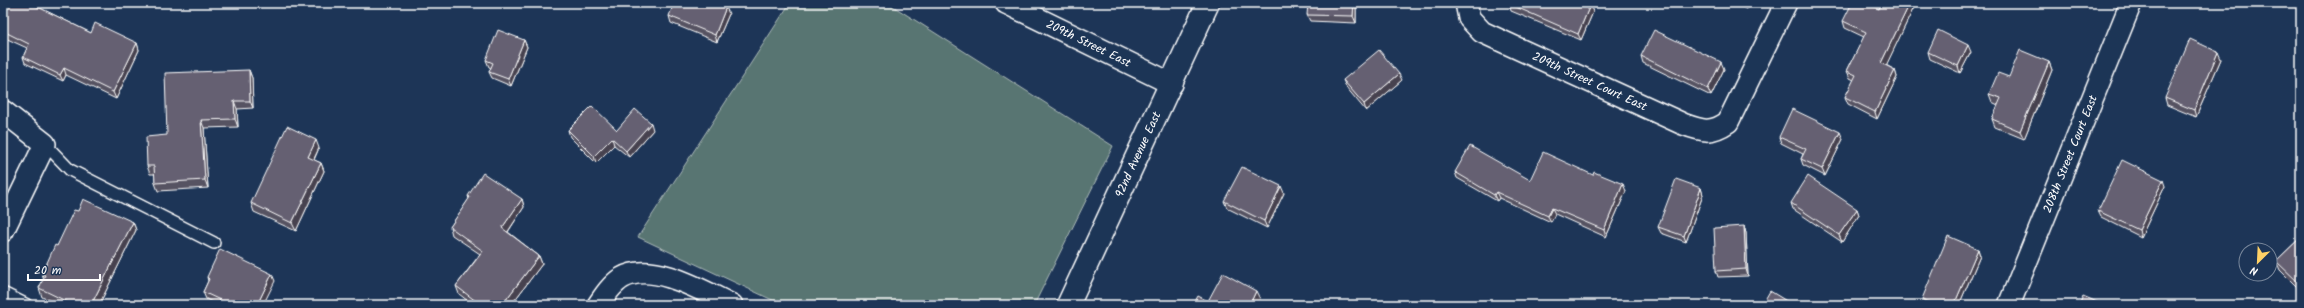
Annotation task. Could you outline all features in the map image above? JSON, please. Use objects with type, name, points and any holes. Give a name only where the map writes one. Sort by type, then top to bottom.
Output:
[{"type":"street","name":"209th Street East","points":[[1006,3],[1172,84]]},
{"type":"street","name":"92nd Avenue East","points":[[1068,305],[1172,84],[1208,3]]},
{"type":"street","name":"209th Street Court East","points":[[1467,10],[1482,32],[1683,124],[1701,130],[1717,130],[1728,122],[1735,110],[1786,3]]},
{"type":"street","name":"208th Street Court East","points":[[2009,305],[2131,3]]},
{"type":"street","points":[[3,111],[45,144],[3,231]]},
{"type":"street","points":[[598,305],[604,295],[623,277],[644,272],[670,276],[732,305]]},
{"type":"lane","points":[[45,144],[70,170],[214,243]]},
{"type":"lane","points":[[3,293],[27,305]]},
{"type":"green space","points":[[790,3],[888,3],[1113,146],[1034,305],[783,305],[638,237]]},
{"type":"building","points":[[3,3],[35,3],[34,5],[91,33],[95,23],[137,43],[113,92],[64,68],[60,75],[23,57],[29,44],[3,31]]},
{"type":"building","points":[[674,3],[716,3],[726,7],[715,35],[669,16]]},
{"type":"building","points":[[1308,3],[1354,3],[1353,16],[1307,15]]},
{"type":"building","points":[[1509,3],[1585,3],[1590,5],[1578,34]]},
{"type":"building","points":[[1852,3],[1867,3],[1879,9],[1882,3],[1910,3],[1881,63],[1895,70],[1875,112],[1845,97],[1856,75],[1847,71],[1866,32],[1843,21]]},
{"type":"building","points":[[498,30],[524,40],[508,79],[489,72],[493,63],[486,60]]},
{"type":"building","points":[[1654,30],[1721,62],[1708,89],[1641,56]]},
{"type":"building","points":[[1938,30],[1968,45],[1958,66],[1928,52]]},
{"type":"building","points":[[2190,39],[2218,52],[2194,110],[2165,98]]},
{"type":"building","points":[[1379,50],[1399,74],[1364,104],[1343,80]]},
{"type":"building","points":[[2020,50],[2049,62],[2020,131],[1992,119],[2001,98],[1989,94],[1998,73],[2009,77]]},
{"type":"building","points":[[249,70],[250,101],[234,101],[235,119],[201,120],[205,180],[155,183],[154,166],[147,166],[146,137],[167,135],[165,73]]},
{"type":"building","points":[[592,106],[617,130],[635,109],[651,123],[626,151],[612,138],[594,156],[568,130]]},
{"type":"building","points":[[1792,109],[1840,132],[1822,169],[1801,159],[1806,149],[1779,137]]},
{"type":"building","points":[[287,126],[316,140],[308,157],[321,163],[292,223],[251,203]]},
{"type":"building","points":[[1470,146],[1530,180],[1543,152],[1593,175],[1594,172],[1623,184],[1604,230],[1552,208],[1548,216],[1496,192],[1494,195],[1455,172]]},
{"type":"building","points":[[2122,160],[2163,180],[2139,230],[2098,211]]},
{"type":"building","points":[[1242,167],[1281,186],[1264,221],[1224,201]]},
{"type":"building","points":[[483,173],[522,199],[502,228],[539,256],[502,305],[481,305],[456,286],[483,251],[450,227],[470,197],[468,196]]},
{"type":"building","points":[[1808,176],[1857,209],[1839,235],[1791,203]]},
{"type":"building","points":[[1676,179],[1701,188],[1684,236],[1658,227]]},
{"type":"building","points":[[83,199],[133,222],[91,305],[74,305],[39,288],[45,275],[42,274],[55,245],[57,246],[74,210],[78,211]]},
{"type":"building","points":[[1744,226],[1746,269],[1716,271],[1714,228]]},
{"type":"building","points":[[1948,236],[1978,249],[1954,305],[1936,305],[1922,299]]},
{"type":"building","points":[[2301,237],[2301,285],[2278,263],[2278,259]]},
{"type":"building","points":[[220,249],[272,274],[257,305],[218,305],[220,300],[203,292],[209,279],[207,277]]},
{"type":"building","points":[[1223,273],[1256,291],[1250,304],[1251,305],[1193,305],[1198,296],[1208,301]]},
{"type":"building","points":[[1770,291],[1793,305],[1762,305]]},
{"type":"building","points":[[2083,296],[2104,305],[2079,305]]}]
